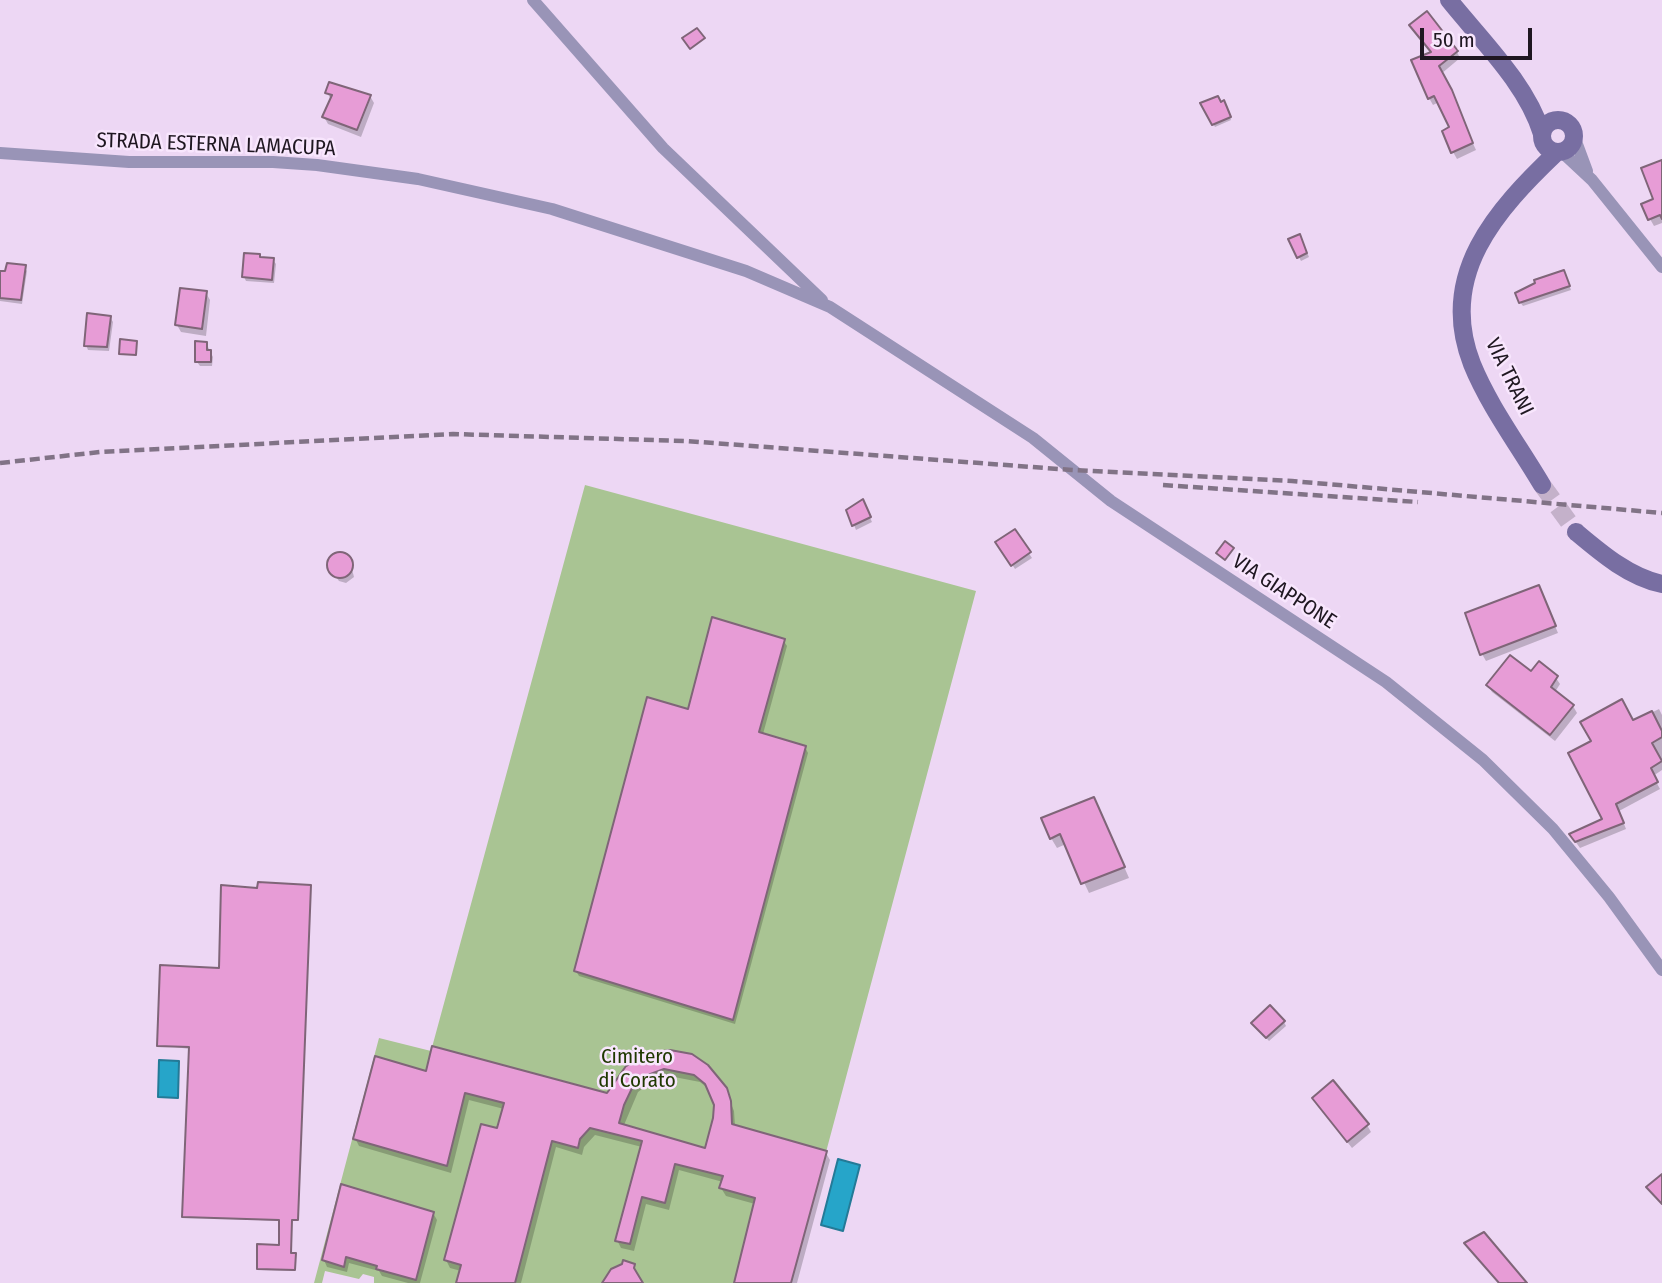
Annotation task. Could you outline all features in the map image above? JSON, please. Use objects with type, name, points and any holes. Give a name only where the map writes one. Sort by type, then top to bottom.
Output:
[{"type":"main road","points":[[1449,0],[1521,90],[1536,115],[1547,148],[1560,152]]},
{"type":"main road","points":[[1521,90],[1570,126],[1574,136],[1571,146],[1530,177]]},
{"type":"main road","points":[[1530,177],[1547,125],[1562,121]]},
{"type":"main road","name":"VIA TRANI","points":[[1530,177],[1484,236],[1471,259],[1464,283],[1461,311],[1464,337],[1473,365],[1542,485]]},
{"type":"main road","points":[[1576,532],[1629,571],[1662,584]]},
{"type":"street","points":[[533,0],[663,148],[830,307]]},
{"type":"street","points":[[1574,136],[1581,159],[1592,180]]},
{"type":"street","points":[[1560,152],[1592,180],[1662,267]]},
{"type":"street","name":"STRADA ESTERNA LAMACUPA","points":[[0,153],[129,162],[273,162],[317,165],[418,179],[552,209],[746,271],[830,307]]},
{"type":"street","name":"VIA GIAPPONE","points":[[830,307],[1033,438],[1111,501],[1407,699],[1483,760],[1553,829],[1609,897],[1662,970]]},
{"type":"green space","name":"Cimitero di Corato","points":[[585,485],[976,591],[791,1283],[374,1283],[374,1277],[363,1274],[359,1279],[325,1271],[322,1283],[314,1283],[379,1038],[431,1051]]},
{"type":"water","points":[[159,1060],[179,1061],[178,1098],[158,1097]]},
{"type":"water","points":[[838,1159],[860,1165],[843,1231],[821,1225]]},
{"type":"building","points":[[1427,11],[1458,51],[1439,66],[1452,90],[1473,143],[1451,153],[1442,131],[1449,127],[1434,96],[1428,99],[1411,60],[1431,52],[1409,25]]},
{"type":"building","points":[[697,28],[705,38],[690,49],[682,38]]},
{"type":"building","points":[[329,82],[371,95],[357,130],[322,117],[332,95],[325,93]]},
{"type":"building","points":[[1218,96],[1221,102],[1224,100],[1231,117],[1212,125],[1200,103]]},
{"type":"building","points":[[1662,160],[1662,219],[1660,215],[1648,220],[1641,204],[1653,199],[1641,168]]},
{"type":"building","points":[[1300,234],[1307,253],[1297,258],[1288,239]]},
{"type":"building","points":[[244,253],[274,258],[272,280],[242,277]]},
{"type":"building","points":[[7,263],[26,265],[21,300],[0,298],[0,271],[5,271]]},
{"type":"building","points":[[1564,270],[1570,286],[1519,303],[1515,293],[1535,283],[1534,280]]},
{"type":"building","points":[[180,288],[207,291],[202,329],[175,325]]},
{"type":"building","points":[[87,313],[111,316],[107,347],[84,346]]},
{"type":"building","points":[[120,339],[137,341],[136,355],[119,354]]},
{"type":"building","points":[[195,341],[207,342],[207,350],[211,350],[211,362],[195,362]]},
{"type":"building","points":[[863,499],[871,517],[852,526],[846,510]]},
{"type":"building","points":[[1015,529],[1031,552],[1011,566],[995,542]]},
{"type":"building","points":[[1225,541],[1234,548],[1225,560],[1216,553]]},
{"type":"building","points":[[340,552],[349,556],[353,565],[349,574],[340,578],[331,574],[327,565],[331,556]]},
{"type":"building","points":[[1539,585],[1556,626],[1480,655],[1465,613]]},
{"type":"building","points":[[712,617],[785,639],[759,732],[806,746],[733,1020],[574,971],[647,697],[688,709]]},
{"type":"building","points":[[1510,655],[1531,671],[1539,661],[1558,676],[1551,687],[1574,705],[1550,735],[1486,685]]},
{"type":"building","points":[[1622,699],[1633,720],[1652,711],[1662,731],[1662,737],[1652,743],[1662,761],[1651,768],[1658,782],[1616,804],[1624,823],[1575,842],[1569,834],[1602,819],[1568,753],[1591,741],[1580,722]]},
{"type":"building","points":[[1094,797],[1125,867],[1081,884],[1060,834],[1050,839],[1041,818]]},
{"type":"building","points":[[258,882],[311,885],[298,1220],[292,1220],[291,1253],[296,1253],[295,1270],[257,1269],[257,1244],[279,1245],[279,1220],[182,1217],[189,1047],[157,1046],[160,965],[219,968],[221,885],[257,888]]},
{"type":"building","points":[[1270,1005],[1285,1021],[1266,1038],[1251,1023]]},
{"type":"building","points":[[432,1046],[607,1093],[626,1066],[650,1053],[670,1050],[692,1054],[708,1065],[727,1088],[731,1101],[732,1124],[827,1151],[791,1283],[734,1283],[755,1198],[719,1188],[723,1176],[675,1164],[665,1203],[642,1197],[630,1244],[615,1241],[642,1141],[590,1128],[580,1139],[578,1148],[552,1141],[515,1283],[456,1283],[461,1265],[444,1260],[481,1124],[497,1128],[504,1103],[465,1093],[447,1166],[353,1139],[375,1056],[426,1071]],"holes":[[[664,1069],[694,1075],[705,1084],[714,1105],[705,1148],[619,1123],[634,1084],[645,1076]]]},
{"type":"building","points":[[1333,1080],[1369,1124],[1347,1142],[1312,1098]]},
{"type":"building","points":[[1662,1174],[1662,1204],[1646,1187]]},
{"type":"building","points":[[341,1184],[434,1212],[416,1280],[346,1257],[344,1267],[322,1260]]},
{"type":"building","points":[[1484,1232],[1527,1283],[1499,1283],[1464,1243]]},
{"type":"building","points":[[623,1260],[635,1264],[634,1268],[643,1283],[602,1283],[611,1269],[622,1264]]},
{"type":"tunnel","points":[[1542,485],[1576,532]]},
{"type":"railway","points":[[0,463],[100,452],[453,434],[686,441],[1072,470],[1292,481],[1662,513]]},
{"type":"railway","points":[[1163,485],[1418,502]]}]
